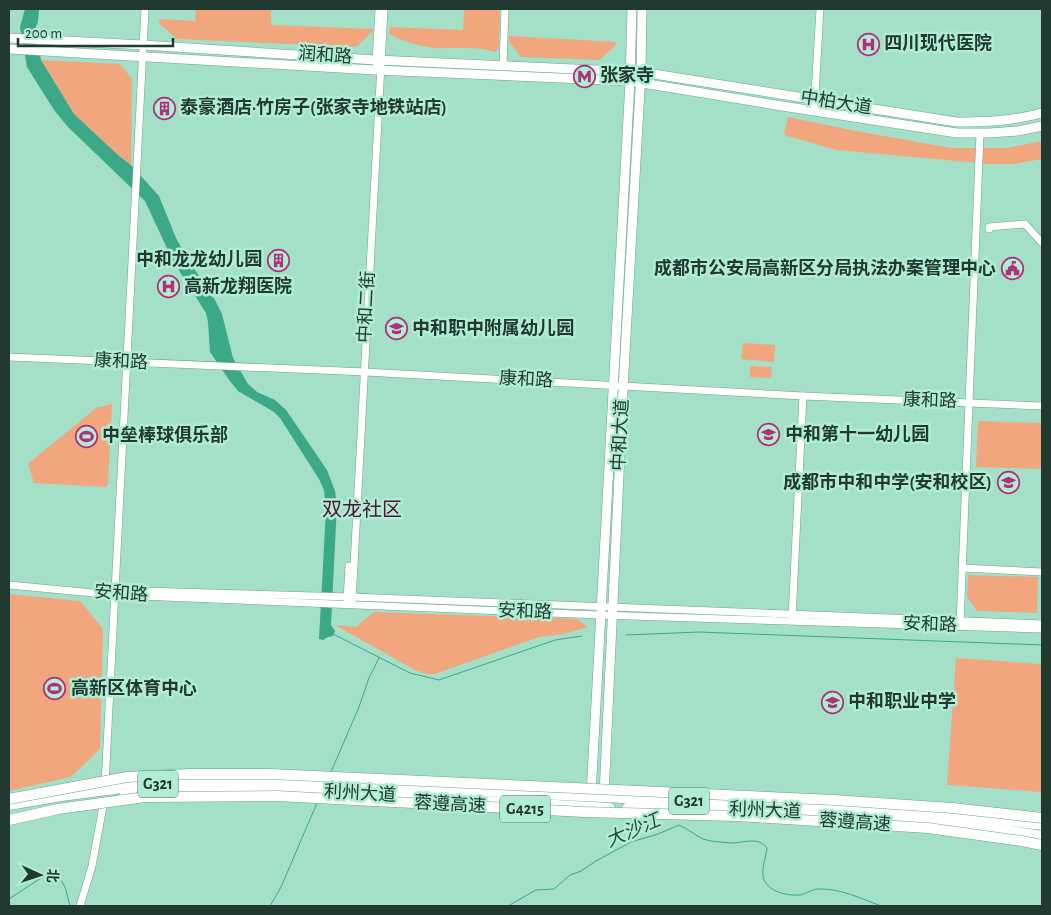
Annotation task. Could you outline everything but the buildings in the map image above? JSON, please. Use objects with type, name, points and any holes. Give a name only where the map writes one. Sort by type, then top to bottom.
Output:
[{"type":"highway","name":"蓉遵高速","points":[[9,799],[128,777],[190,774],[270,774],[834,800],[952,808],[1042,818]]},
{"type":"highway","name":"利州大道","points":[[337,787],[603,808],[751,810],[853,816],[967,824],[1042,836]]},
{"type":"highway","name":"利州大道","points":[[9,805],[105,794],[337,787],[774,804],[937,813],[1042,825]]},
{"type":"highway","name":"利州大道","points":[[9,815],[105,794]]},
{"type":"highway","name":"蓉遵高速","points":[[9,820],[58,809],[145,797],[277,796],[585,812],[737,816],[928,828],[1042,845]]},
{"type":"main road","name":"中和大道","points":[[591,797],[614,385],[632,9]]},
{"type":"main road","name":"中和大道","points":[[604,798],[623,385],[641,72],[642,9]]},
{"type":"main road","name":"润和路","points":[[9,38],[378,60],[502,65],[630,76]]},
{"type":"main road","name":"润和路","points":[[9,49],[378,70],[630,76]]},
{"type":"main road","name":"中柏大道","points":[[630,76],[641,72],[956,122],[1015,120],[1042,113]]},
{"type":"main road","name":"中柏大道","points":[[630,76],[640,82],[948,131],[980,133],[1018,131],[1042,126]]},
{"type":"street","points":[[80,906],[92,866],[105,794],[145,9]]},
{"type":"street","name":"中和二街","points":[[350,601],[378,70],[379,9]]},
{"type":"street","name":"中和二街","points":[[378,60],[384,9]]},
{"type":"street","points":[[502,65],[505,9]]},
{"type":"street","points":[[814,111],[820,9]]},
{"type":"street","points":[[960,624],[980,133]]},
{"type":"street","points":[[989,229],[989,227],[994,225],[1024,224],[1042,244]]},
{"type":"street","name":"康和路","points":[[9,357],[362,372],[804,396],[1042,406]]},
{"type":"street","points":[[792,618],[804,396]]},
{"type":"street","points":[[962,568],[1042,572]]},
{"type":"street","name":"安和路","points":[[9,581],[115,593]]},
{"type":"street","name":"安和路","points":[[9,585],[115,593],[960,624],[1042,629]]},
{"type":"street","name":"安和路","points":[[960,624],[1042,624]]},
{"type":"shaded area","points":[[25,9],[39,9],[38,22],[35,29],[41,60],[74,114],[131,165],[159,196],[176,238],[222,314],[233,358],[248,384],[257,392],[275,400],[286,410],[327,470],[335,491],[337,504],[331,625],[335,631],[333,636],[323,640],[319,639],[326,510],[324,490],[319,479],[280,418],[274,412],[238,391],[210,352],[206,313],[173,261],[145,201],[68,127],[54,110],[27,67],[20,27]]},
{"type":"shaded area","points":[[196,9],[271,9],[271,25],[373,29],[373,31],[356,47],[177,39],[159,23],[159,19],[195,21]]},
{"type":"shaded area","points":[[464,9],[500,9],[499,47],[496,52],[467,48],[426,47],[403,41],[389,34],[390,27],[463,30]]},
{"type":"shaded area","points":[[509,36],[616,42],[615,46],[599,60],[521,57],[509,42]]},
{"type":"shaded area","points":[[41,60],[120,64],[132,79],[131,165],[74,114]]},
{"type":"shaded area","points":[[788,117],[951,148],[1007,148],[1042,141],[1042,159],[1013,164],[989,164],[837,150],[784,135]]},
{"type":"shaded area","points":[[743,343],[775,345],[774,362],[741,359]]},
{"type":"shaded area","points":[[750,366],[772,367],[771,378],[750,377]]},
{"type":"shaded area","name":"中垒棒球俱乐部","points":[[112,404],[108,484],[106,487],[34,483],[28,464],[96,408]]},
{"type":"shaded area","points":[[978,421],[1042,423],[1042,469],[976,467]]},
{"type":"shaded area","points":[[968,575],[1038,577],[1037,613],[977,611],[967,597]]},
{"type":"shaded area","name":"高新区体育中心","points":[[9,594],[80,601],[103,629],[100,749],[71,777],[9,791]]},
{"type":"shaded area","points":[[374,612],[577,619],[588,627],[563,634],[539,637],[435,674],[426,674],[415,670],[335,625],[356,627]]},
{"type":"shaded area","points":[[956,658],[1042,664],[1042,792],[947,785]]},
{"type":"waterway","points":[[626,635],[699,632],[1042,645]]},
{"type":"waterway","points":[[333,634],[410,673],[439,680],[555,640],[582,636]]},
{"type":"waterway","points":[[331,772],[379,658]]},
{"type":"waterway","points":[[270,906],[281,887],[317,803]]},
{"type":"waterway","name":"大沙江","points":[[508,906],[536,890],[554,889],[570,875],[581,871],[631,842],[679,825],[706,840],[731,843],[755,841],[763,844],[767,848],[763,875],[767,885],[772,889],[789,895],[800,895],[816,889],[834,890],[851,894],[881,906]]},
{"type":"waterway","name":"大沙江","points":[[9,899],[44,876],[55,876],[64,885],[70,906]]},
{"type":"place","name":"四川现代医院","points":[[868,44]]},
{"type":"place","name":"张家寺","points":[[584,76]]},
{"type":"place","name":"泰豪酒店·竹房子(张家寺地铁站店)","points":[[164,108]]},
{"type":"place","name":"中和龙龙幼儿园","points":[[278,260]]},
{"type":"place","name":"成都市公安局高新区分局执法办案管理中心","points":[[1012,269]]},
{"type":"place","name":"高新龙翔医院","points":[[168,287]]},
{"type":"place","name":"中和职中附属幼儿园","points":[[396,329]]},
{"type":"place","name":"中和第十一幼儿园","points":[[769,435]]},
{"type":"place","name":"中垒棒球俱乐部","points":[[86,436]]},
{"type":"place","name":"成都市中和中学(安和校区)","points":[[1008,483]]},
{"type":"place","name":"高新区体育中心","points":[[55,689]]},
{"type":"place","name":"中和职业中学","points":[[832,702]]},
{"type":"district","name":"双龙社区","points":[[362,510]]}]
